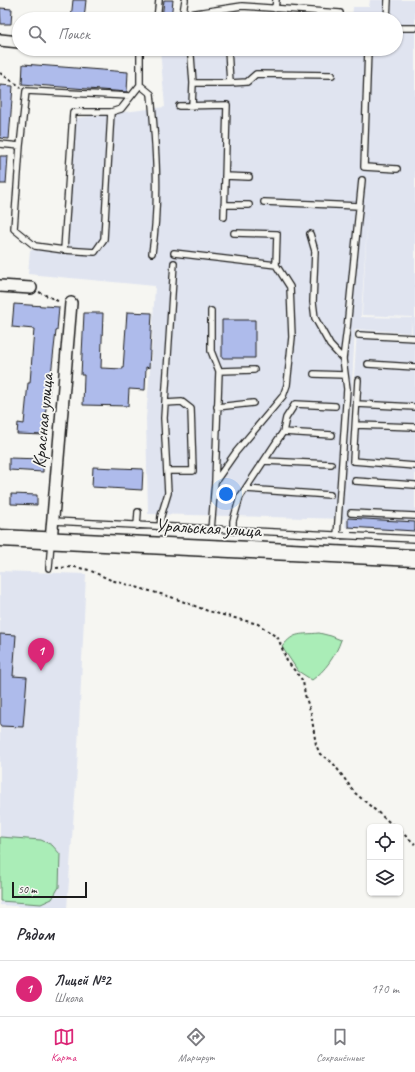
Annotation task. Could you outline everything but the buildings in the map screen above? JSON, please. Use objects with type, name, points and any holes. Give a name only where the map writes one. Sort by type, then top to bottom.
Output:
[{"type":"street","points":[[0,40],[12,41]]},
{"type":"street","points":[[0,286],[31,288]]},
{"type":"street","name":"Красная улица","points":[[51,541],[67,303]]},
{"type":"street","name":"Уральская улица","points":[[0,538],[415,558]]},
{"type":"lane","points":[[158,12],[159,0]]},
{"type":"lane","points":[[183,12],[185,0]]},
{"type":"lane","points":[[275,9],[276,0]]},
{"type":"lane","points":[[387,12],[388,0]]},
{"type":"lane","points":[[209,12],[242,6],[324,12]]},
{"type":"lane","points":[[403,28],[415,28]]},
{"type":"lane","points":[[64,250],[73,112],[111,112],[121,108],[140,85],[140,56]]},
{"type":"lane","points":[[191,56],[192,106]]},
{"type":"lane","points":[[228,56],[230,83]]},
{"type":"lane","points":[[368,56],[364,167],[397,169]]},
{"type":"lane","points":[[192,83],[247,82],[256,74],[332,75]]},
{"type":"lane","points":[[140,85],[151,94],[156,142],[156,228],[152,253]]},
{"type":"lane","points":[[111,112],[104,239],[95,252],[35,246],[14,229],[26,90],[130,96]]},
{"type":"lane","points":[[179,106],[227,105],[224,217]]},
{"type":"lane","points":[[0,144],[20,146]]},
{"type":"lane","points":[[225,176],[250,177]]},
{"type":"lane","points":[[337,536],[347,389],[343,359],[362,180]]},
{"type":"lane","points":[[264,202],[360,206]]},
{"type":"lane","points":[[224,205],[249,205]]},
{"type":"lane","points":[[215,482],[236,452],[283,396],[287,385],[292,337],[290,287],[276,265],[277,234],[234,233]]},
{"type":"lane","points":[[310,234],[315,251],[313,302],[315,318],[330,345],[343,359]]},
{"type":"lane","points":[[174,253],[276,265]]},
{"type":"lane","points":[[160,528],[161,516],[168,493],[164,418],[174,263]]},
{"type":"lane","points":[[210,530],[215,482],[219,371],[211,351],[211,311]]},
{"type":"lane","points":[[359,335],[415,338]]},
{"type":"lane","points":[[368,364],[415,367]]},
{"type":"lane","points":[[219,371],[254,370]]},
{"type":"lane","points":[[314,374],[345,375]]},
{"type":"lane","points":[[358,380],[353,462],[415,466]]},
{"type":"lane","points":[[165,403],[182,402],[191,410],[193,471],[167,471]]},
{"type":"lane","points":[[217,407],[253,403]]},
{"type":"lane","points":[[233,531],[233,521],[240,497],[283,432],[286,418],[295,404],[335,406]]},
{"type":"lane","points":[[357,404],[415,407]]},
{"type":"lane","points":[[356,425],[415,427]]},
{"type":"lane","points":[[283,432],[332,435]]},
{"type":"lane","points":[[264,461],[331,464]]},
{"type":"lane","points":[[354,481],[415,485]]},
{"type":"lane","points":[[246,489],[330,495]]},
{"type":"lane","points":[[137,526],[138,512]]},
{"type":"lane","points":[[351,513],[415,516]]},
{"type":"lane","points":[[53,521],[160,528],[415,539]]},
{"type":"lane","points":[[49,568],[51,541]]},
{"type":"path","points":[[0,73],[26,90]]},
{"type":"path","points":[[31,288],[67,303]]},
{"type":"path","points":[[49,568],[75,567],[89,570],[111,580],[171,597],[208,611],[258,624],[278,638],[287,660],[303,681],[305,694],[311,713],[316,746],[320,754],[333,763],[355,793],[391,824]]},
{"type":"path","points":[[403,834],[415,844]]},
{"type":"shaded area","points":[[370,0],[415,0],[415,532],[345,527],[345,519],[148,514],[146,418],[155,286],[28,274],[30,250],[65,250],[75,118],[165,107],[161,56],[403,56],[403,12],[353,12],[353,7],[369,7]],"holes":[[[368,210],[362,315],[412,318],[361,317]],[[412,320],[412,334],[357,330],[345,516],[355,329],[411,333]]]},
{"type":"shaded area","points":[[0,571],[86,574],[77,769],[67,908],[0,905]]},
{"type":"green space","points":[[319,633],[341,640],[330,662],[312,680],[298,671],[282,647],[290,638],[294,636]]},
{"type":"green space","points":[[0,837],[41,840],[52,845],[60,854],[59,887],[52,899],[41,904],[0,901]]},
{"type":"place","name":"Лицей №2","points":[[41,671]]}]
